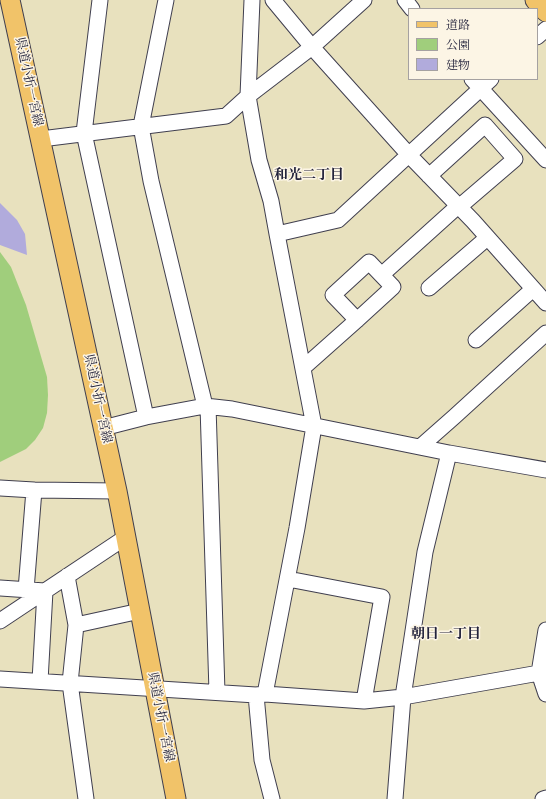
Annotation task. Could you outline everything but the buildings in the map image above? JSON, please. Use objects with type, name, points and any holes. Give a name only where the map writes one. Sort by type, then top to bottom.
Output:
[{"type":"main road","name":"県道小折一宮線","points":[[10,0],[117,491],[176,799]]},
{"type":"main road","points":[[535,0],[546,12]]},
{"type":"street","points":[[100,0],[84,133],[146,417]]},
{"type":"street","points":[[166,0],[141,126],[151,181],[207,406],[217,692]]},
{"type":"street","points":[[252,0],[248,96],[259,160],[271,202],[314,426],[298,528],[288,579],[261,695],[262,760],[272,799]]},
{"type":"street","points":[[274,0],[312,47],[409,155],[488,238],[546,303]]},
{"type":"street","points":[[41,139],[226,116],[248,96],[312,47],[364,0]]},
{"type":"street","points":[[405,0],[411,8]]},
{"type":"street","points":[[538,36],[546,29]]},
{"type":"street","points":[[277,234],[338,220],[409,155],[481,82],[546,160]]},
{"type":"street","points":[[387,270],[515,159],[485,125],[429,176]]},
{"type":"street","points":[[429,288],[488,238]]},
{"type":"street","points":[[476,340],[534,289]]},
{"type":"street","points":[[303,368],[357,320]]},
{"type":"street","points":[[420,447],[546,333]]},
{"type":"street","points":[[103,428],[146,417],[207,406],[232,409],[420,447],[546,470]]},
{"type":"street","points":[[396,799],[403,697],[425,552],[449,452]]},
{"type":"street","points":[[0,488],[117,491]]},
{"type":"street","points":[[26,590],[34,490]]},
{"type":"street","points":[[0,621],[126,537]]},
{"type":"street","points":[[68,576],[76,625],[70,683],[86,799]]},
{"type":"street","points":[[288,579],[382,597],[364,701]]},
{"type":"street","points":[[0,588],[45,591]]},
{"type":"street","points":[[40,681],[45,591]]},
{"type":"street","points":[[76,625],[140,611]]},
{"type":"street","points":[[546,630],[542,670],[546,694]]},
{"type":"street","points":[[0,679],[364,701],[403,697],[542,670]]},
{"type":"green space","points":[[0,252],[11,267],[26,305],[47,377],[48,395],[47,413],[43,428],[35,440],[26,449],[0,462]]},
{"type":"district","name":"和光二丁目","points":[[309,176]]},
{"type":"district","name":"朝日一丁目","points":[[446,635]]}]
